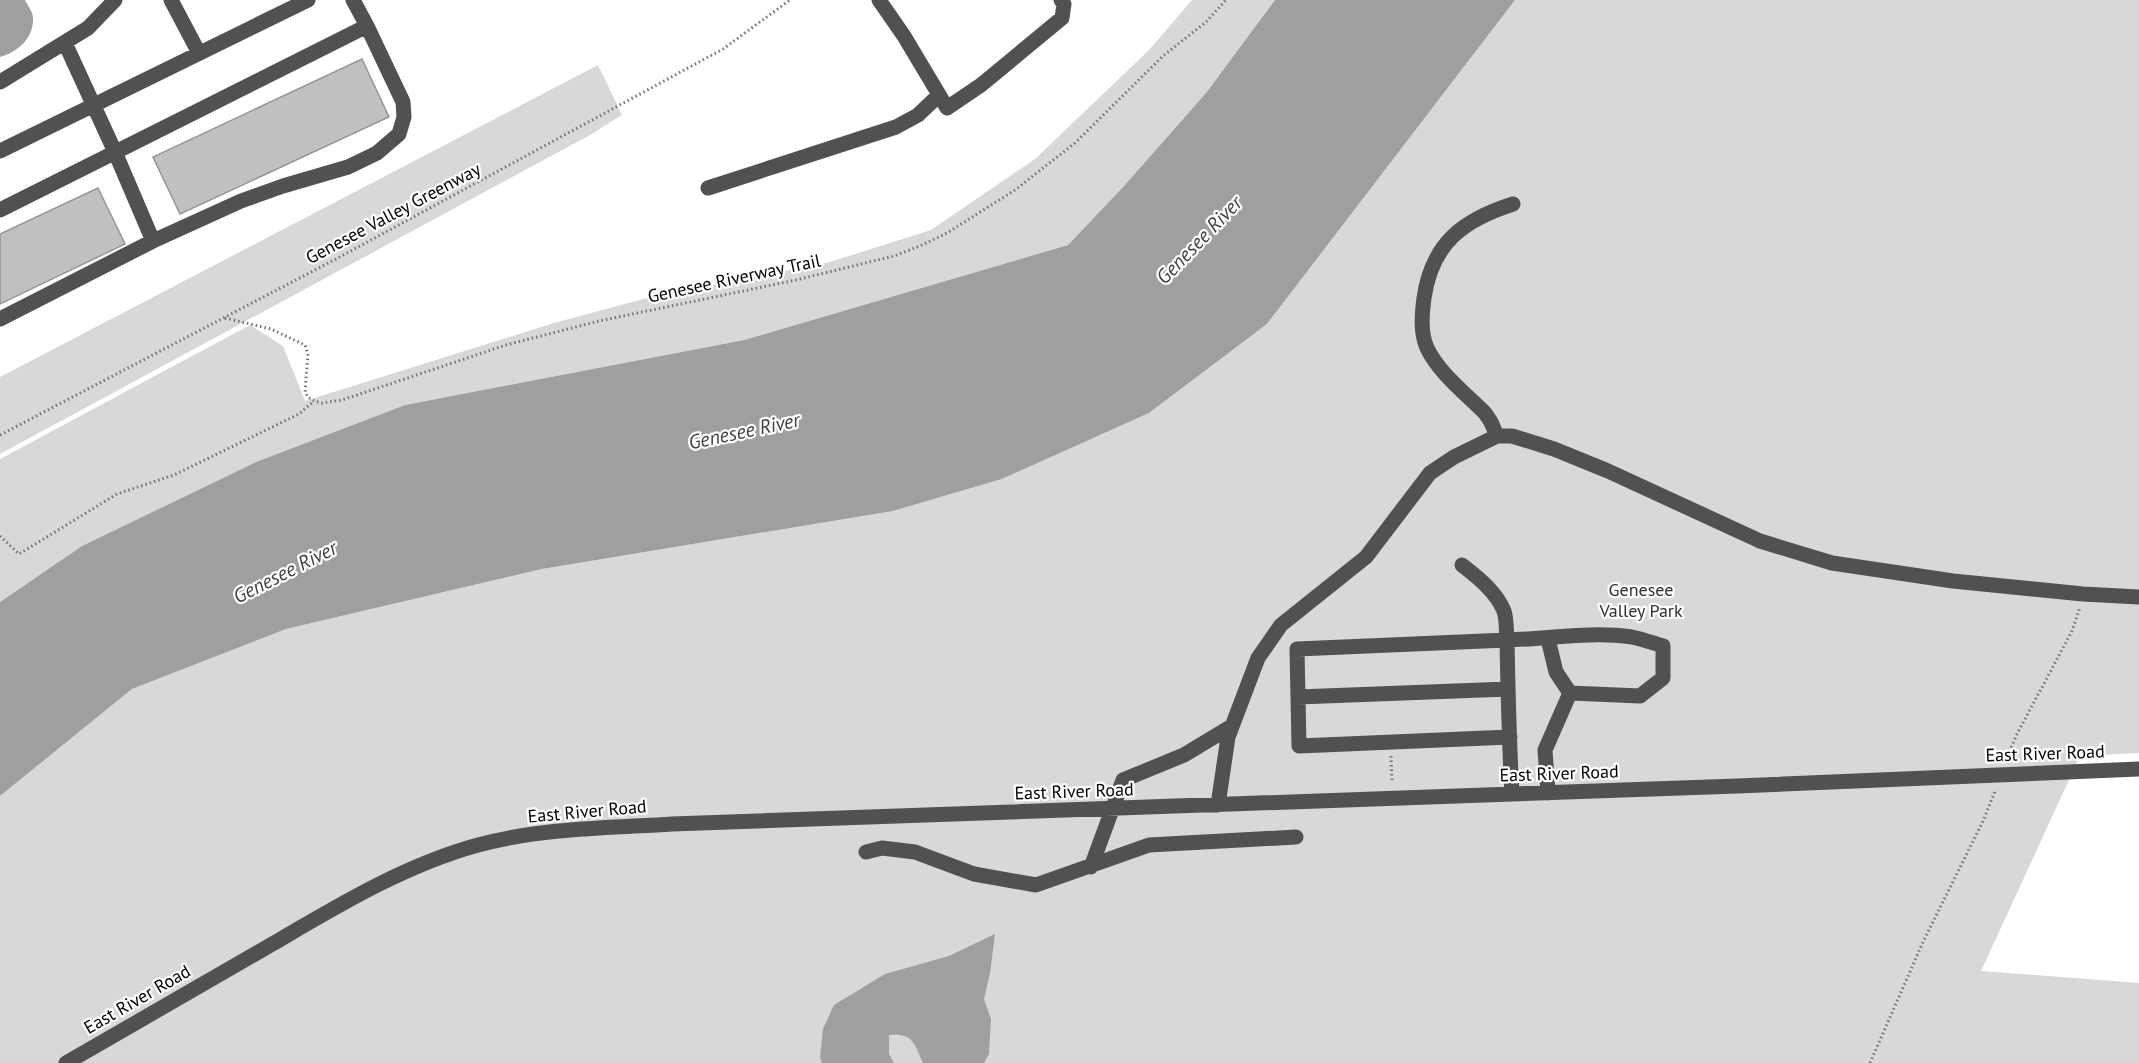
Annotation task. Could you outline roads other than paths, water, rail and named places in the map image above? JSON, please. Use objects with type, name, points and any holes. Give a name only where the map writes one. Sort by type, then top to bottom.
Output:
[{"type":"street","points":[[0,82],[88,28],[115,0]]},
{"type":"street","points":[[171,0],[200,53]]},
{"type":"street","points":[[0,151],[308,0]]},
{"type":"street","points":[[0,319],[153,241],[241,201],[348,167],[377,153],[399,134],[404,117],[403,102],[353,0]]},
{"type":"street","points":[[879,0],[896,23],[947,108],[981,85],[1062,18],[1064,4],[1061,0]]},
{"type":"street","points":[[0,210],[367,26]]},
{"type":"street","points":[[65,43],[153,241]]},
{"type":"street","points":[[708,188],[896,127],[918,115],[939,95]]},
{"type":"street","points":[[1497,436],[1485,413],[1432,357],[1422,332],[1422,309],[1433,264],[1447,242],[1457,231],[1481,215],[1513,204]]},
{"type":"street","points":[[1218,805],[1228,737],[1258,658],[1281,625],[1366,557],[1430,473],[1454,457],[1497,436],[1512,436],[1593,464],[1760,541],[1824,561],[1922,578],[2083,594],[2139,597]]},
{"type":"street","points":[[1462,564],[1485,584],[1504,613],[1507,640],[1512,794]]},
{"type":"street","points":[[1510,737],[1299,746],[1297,649],[1548,639],[1573,635],[1632,637],[1663,646],[1663,678],[1640,696],[1570,693]]},
{"type":"street","points":[[1548,639],[1556,672],[1570,693]]},
{"type":"street","points":[[1298,697],[1508,689]]},
{"type":"street","points":[[1548,793],[1545,750],[1570,693]]},
{"type":"street","points":[[1090,867],[1123,780],[1184,755],[1232,726]]},
{"type":"street","name":"East River Road","points":[[66,1063],[374,887],[414,868],[477,845],[529,835],[592,829],[2139,769]]},
{"type":"street","points":[[866,852],[882,848],[915,852],[974,874],[1036,885],[1149,844],[1296,837]]},
{"type":"water","points":[[0,0],[25,0],[31,11],[33,25],[28,38],[19,48],[0,57]]},
{"type":"water","name":"Genesee River","points":[[1275,0],[1515,0],[1267,324],[1149,413],[1002,479],[893,511],[542,569],[286,629],[132,689],[0,796],[0,602],[82,546],[256,462],[405,405],[744,340],[1068,245],[1124,186],[1206,93]]},
{"type":"water","points":[[995,934],[984,999],[991,1019],[989,1054],[984,1063],[923,1063],[912,1041],[903,1036],[889,1035],[889,1054],[894,1063],[822,1063],[820,1058],[823,1029],[834,1005],[885,974],[949,956]]},
{"type":"park label","name":"Genesee Valley Park","points":[[1641,599]]}]
